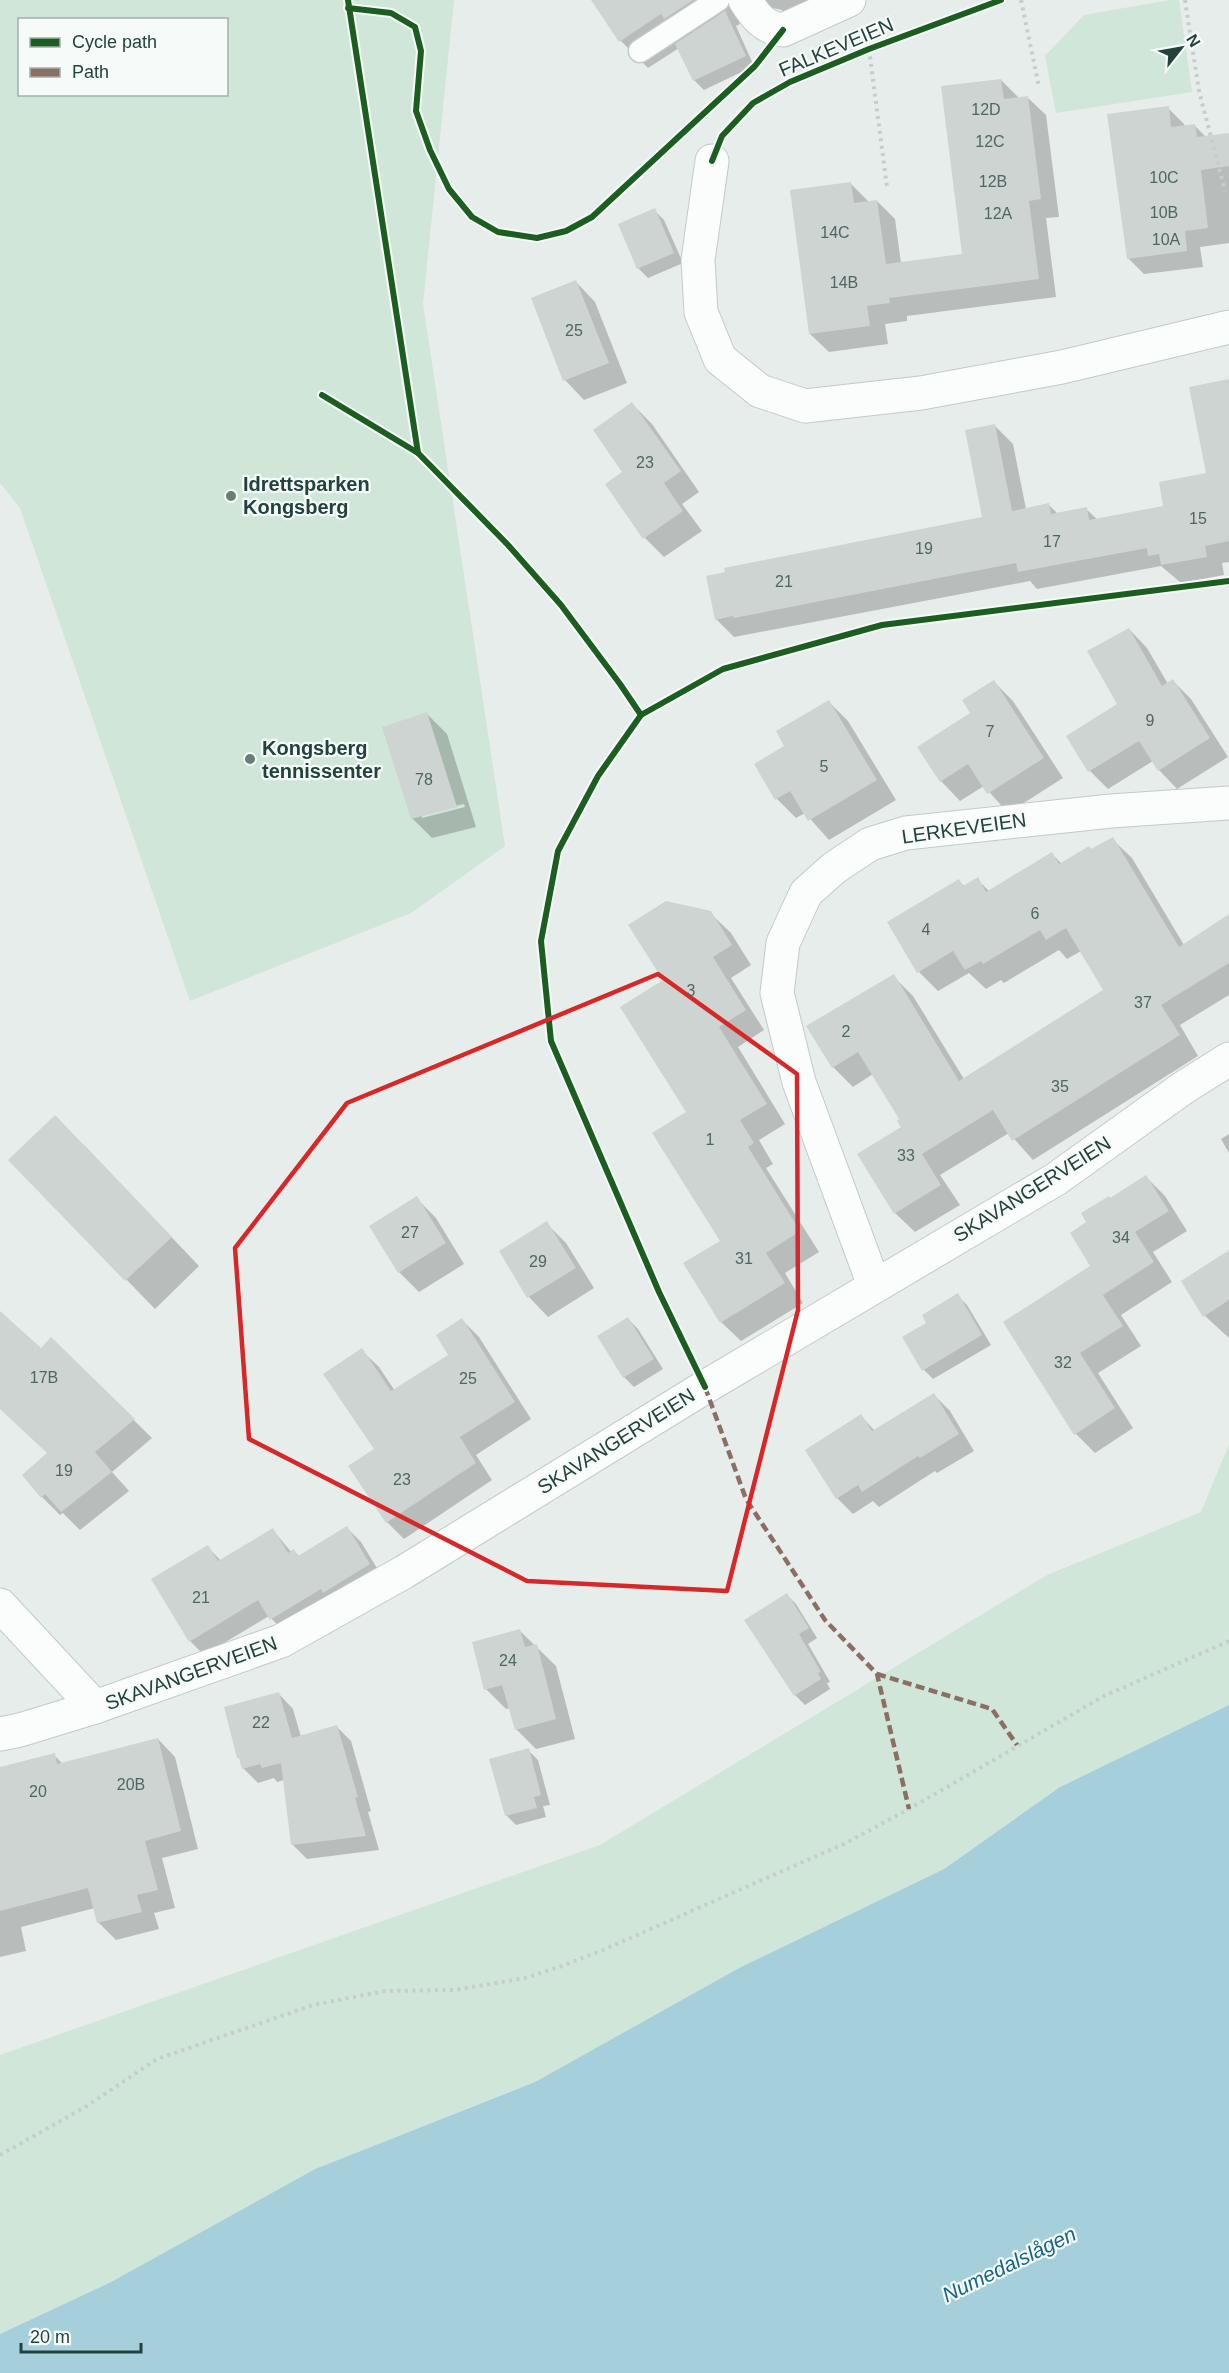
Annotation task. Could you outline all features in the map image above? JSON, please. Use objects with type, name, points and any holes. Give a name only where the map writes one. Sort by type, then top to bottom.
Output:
[{"type":"street","points":[[745,0],[760,22],[774,29],[783,30],[849,0]]},
{"type":"street","points":[[712,161],[698,260],[701,312],[720,359],[760,391],[805,406],[921,393],[1062,367],[1229,327]]},
{"type":"street","name":"LERKEVEIEN","points":[[874,1285],[799,1082],[777,993],[783,943],[806,893],[834,868],[870,844],[906,833],[1099,812],[1229,802]]},
{"type":"street","name":"SKAVANGERVEIEN","points":[[0,1734],[95,1707],[281,1641],[404,1572],[874,1285],[1056,1179],[1183,1088],[1229,1059]]},
{"type":"street","points":[[0,1605],[95,1707]]},
{"type":"lane","points":[[640,51],[718,0]]},
{"type":"path","points":[[1021,0],[1039,87]]},
{"type":"path","points":[[1185,0],[1199,91],[1225,191]]},
{"type":"path","points":[[869,50],[887,187]]},
{"type":"path","points":[[0,2155],[87,2106],[157,2059],[313,2005],[385,1991],[455,1990],[525,1978],[603,1950],[846,1843],[1104,1696],[1229,1641]]},
{"type":"highlighted area","points":[[658,974],[797,1074],[798,1310],[727,1591],[527,1581],[249,1439],[235,1248],[347,1103]]},
{"type":"green space","name":"Idrettsparken Kongsberg","points":[[0,0],[454,0],[423,304],[505,846],[411,913],[190,1001],[20,508],[0,483]]},
{"type":"green space","points":[[1179,0],[1192,92],[1056,113],[1045,56],[1084,15]]},
{"type":"green space","points":[[1229,1444],[1229,1705],[1060,1787],[944,1869],[739,1968],[535,2082],[315,2169],[111,2282],[0,2334],[0,2055],[600,1845],[1047,1575],[1201,1512]]},
{"type":"water","name":"Numedalslågen","points":[[1229,1705],[1229,2373],[0,2373],[0,2334],[111,2282],[315,2169],[535,2082],[739,1968],[944,1869],[1060,1787]]},
{"type":"building","points":[[591,0],[693,0],[664,19],[661,14],[619,42]]},
{"type":"building","points":[[725,11],[746,56],[693,81],[675,44]]},
{"type":"building","points":[[1001,79],[1004,99],[1028,96],[1041,199],[1029,201],[1039,279],[889,298],[890,303],[867,306],[870,326],[809,334],[790,190],[851,182],[854,203],[877,200],[886,264],[962,254],[941,86]]},
{"type":"building","points":[[1169,106],[1171,127],[1195,124],[1197,137],[1229,133],[1229,166],[1201,170],[1208,228],[1185,231],[1187,251],[1127,259],[1107,114]]},
{"type":"building","points":[[655,208],[674,253],[637,269],[618,224]]},
{"type":"building","points":[[576,280],[609,363],[563,381],[531,298]]},
{"type":"building","points":[[1229,379],[1229,541],[1205,546],[1207,557],[1161,565],[1159,554],[1148,556],[1147,548],[1018,572],[1016,563],[715,620],[706,576],[725,572],[724,568],[982,517],[965,430],[995,424],[1012,511],[1049,503],[1051,514],[1087,507],[1089,520],[1163,506],[1159,482],[1206,473],[1189,387]]},
{"type":"building","points":[[632,402],[681,471],[664,483],[683,511],[643,539],[605,484],[622,472],[593,430]]},
{"type":"building","points":[[1129,628],[1162,686],[1173,679],[1210,738],[1158,771],[1139,741],[1088,772],[1066,736],[1117,704],[1087,651]]},
{"type":"building","points":[[994,680],[1044,758],[987,794],[968,764],[940,782],[917,747],[970,713],[962,700]]},
{"type":"building","points":[[829,700],[877,780],[808,821],[790,791],[775,800],[754,764],[784,746],[776,731]]},
{"type":"building","points":[[427,712],[457,807],[411,819],[382,727]]},
{"type":"building","points":[[1113,837],[1179,947],[1229,914],[1229,963],[1161,1005],[1180,1035],[1012,1141],[993,1110],[922,1154],[941,1185],[894,1214],[857,1154],[901,1127],[897,1121],[899,1119],[858,1052],[832,1068],[806,1026],[894,974],[959,1081],[1103,990],[1066,928],[1046,940],[1040,930],[983,964],[981,961],[965,970],[953,951],[917,973],[887,922],[959,879],[963,886],[978,877],[986,892],[1052,852],[1059,864],[1089,846],[1091,849]]},
{"type":"building","points":[[666,901],[711,911],[732,945],[713,957],[746,1010],[719,1027],[767,1104],[740,1120],[754,1143],[748,1147],[800,1231],[766,1253],[785,1283],[720,1323],[683,1263],[720,1241],[652,1133],[686,1112],[620,1007],[663,980],[628,925]]},
{"type":"building","points":[[55,1115],[172,1237],[125,1281],[8,1160]]},
{"type":"building","points":[[1146,1175],[1169,1211],[1135,1232],[1154,1262],[1103,1295],[1123,1326],[1080,1353],[1115,1408],[1074,1435],[1003,1322],[1090,1266],[1070,1233],[1086,1222],[1081,1213]]},
{"type":"building","points":[[417,1196],[446,1243],[398,1273],[369,1226]]},
{"type":"building","points":[[547,1221],[576,1268],[527,1298],[499,1251]]},
{"type":"building","points":[[1229,1250],[1229,1300],[1203,1317],[1181,1281]]},
{"type":"building","points":[[958,1293],[982,1335],[922,1371],[902,1337],[926,1323],[922,1315]]},
{"type":"building","points":[[0,1311],[41,1348],[51,1337],[135,1419],[95,1452],[112,1472],[61,1512],[45,1494],[41,1498],[22,1475],[47,1453],[0,1409]]},
{"type":"building","points":[[628,1317],[654,1359],[623,1378],[597,1336]]},
{"type":"building","points":[[462,1318],[515,1402],[460,1437],[476,1463],[386,1523],[348,1466],[374,1449],[323,1374],[362,1348],[391,1391],[448,1355],[436,1335]]},
{"type":"building","points":[[934,1393],[959,1434],[920,1458],[918,1456],[862,1492],[858,1485],[836,1499],[805,1450],[861,1414],[872,1431]]},
{"type":"building","points":[[347,1526],[370,1564],[323,1593],[321,1589],[270,1620],[258,1600],[189,1642],[151,1579],[208,1545],[218,1561],[273,1528],[288,1553],[294,1549],[298,1556]]},
{"type":"building","points":[[787,1593],[809,1628],[799,1634],[821,1672],[818,1673],[821,1679],[794,1696],[744,1620]]},
{"type":"building","points":[[520,1629],[525,1647],[537,1644],[556,1719],[515,1730],[502,1685],[484,1690],[472,1642]]},
{"type":"building","points":[[279,1692],[292,1738],[337,1725],[358,1797],[355,1798],[366,1836],[291,1845],[281,1763],[262,1768],[260,1764],[242,1769],[224,1707]]},
{"type":"building","points":[[158,1738],[181,1831],[145,1841],[158,1890],[137,1895],[142,1912],[97,1923],[88,1888],[0,1911],[0,1767],[55,1753],[57,1764]]},
{"type":"building","points":[[529,1748],[541,1795],[534,1797],[537,1808],[505,1816],[489,1759]]},
{"type":"marked path","points":[[705,1387],[746,1499],[825,1620],[877,1674],[909,1809]]},
{"type":"marked path","points":[[877,1674],[992,1709],[1017,1745]]},
{"type":"cycle path","points":[[348,0],[418,453],[508,545],[561,605],[641,715]]},
{"type":"cycle path","name":"FALKEVEIEN","points":[[712,161],[722,136],[753,103],[790,82],[869,49],[1001,0]]},
{"type":"cycle path","points":[[348,8],[391,13],[415,27],[421,51],[416,111],[430,150],[449,189],[472,217],[498,232],[537,238],[566,231],[592,217],[755,66],[783,30]]},
{"type":"cycle path","points":[[322,395],[418,453]]},
{"type":"cycle path","points":[[705,1387],[659,1292],[551,1041],[541,941],[558,851],[598,776],[641,715],[723,669],[882,625],[1229,581]]},
{"type":"place","name":"Idrettsparken Kongsberg","points":[[231,496]]},
{"type":"place","name":"Kongsberg tennissenter","points":[[250,759]]}]
